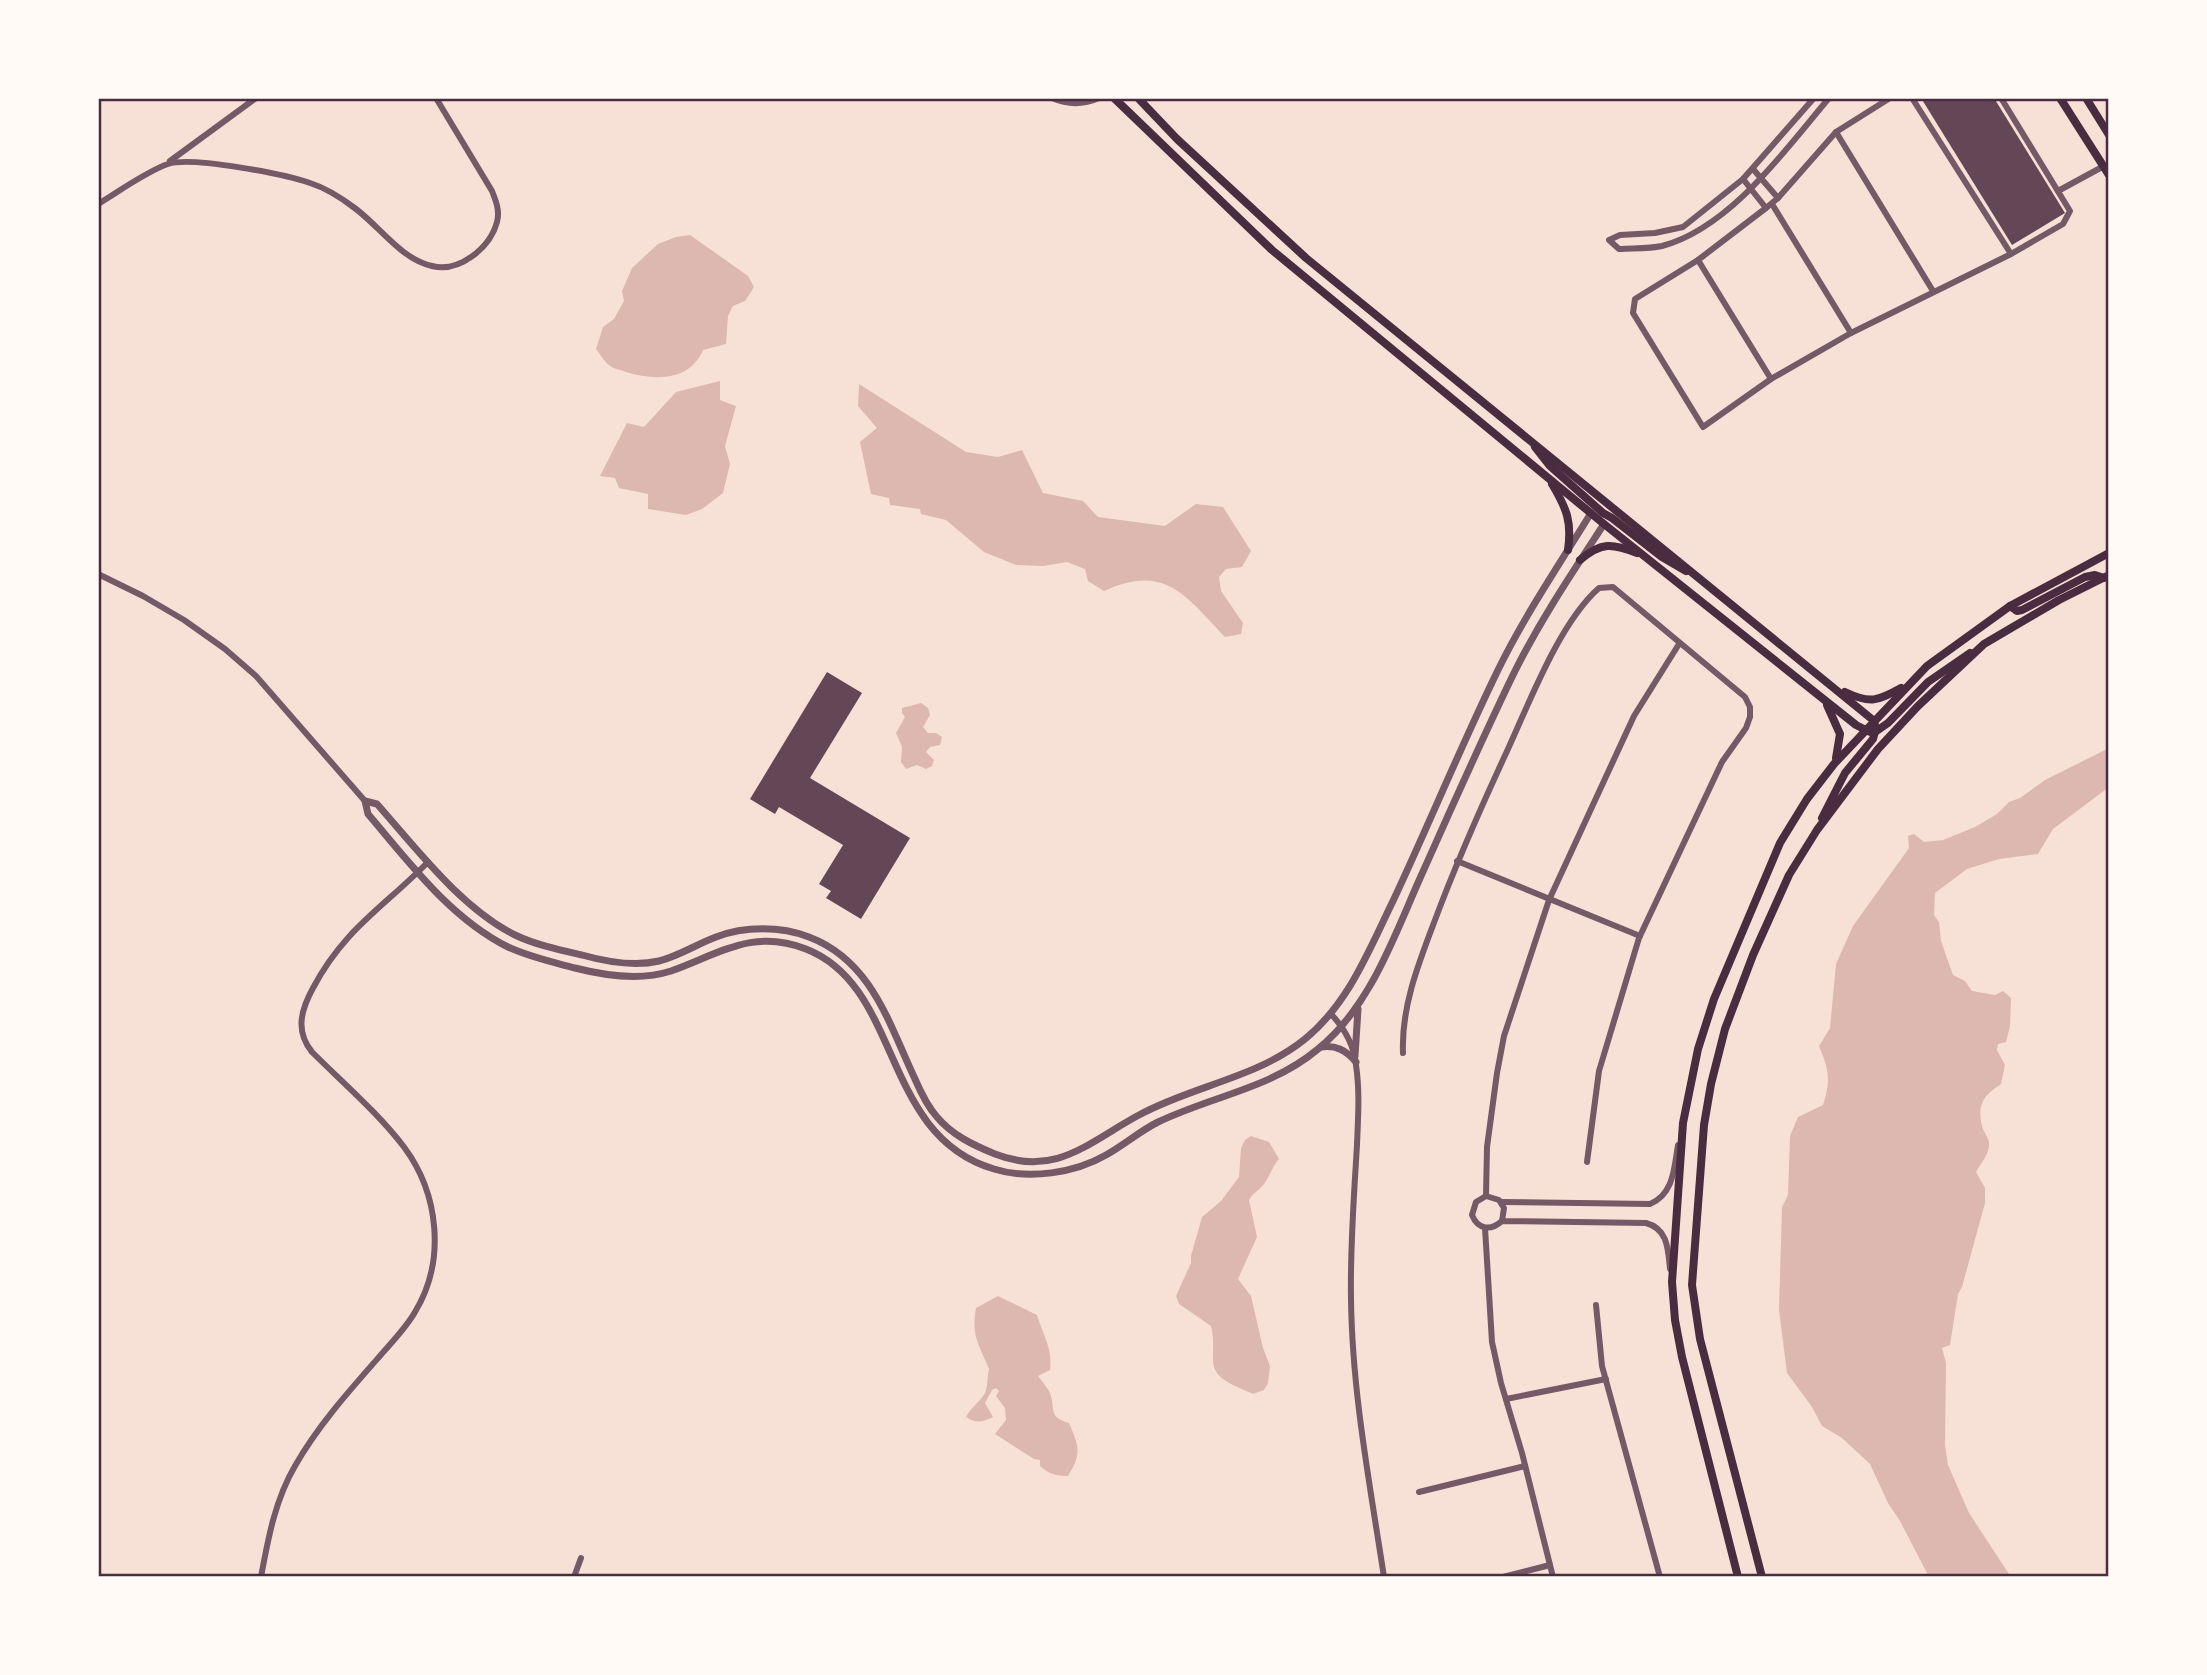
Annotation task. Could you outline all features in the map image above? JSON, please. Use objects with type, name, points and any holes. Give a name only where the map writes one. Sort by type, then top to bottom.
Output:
[{"type":"main road","points":[[1114,98],[1272,250],[1604,524],[1826,702],[1864,731],[1875,732]]},
{"type":"main road","points":[[1138,98],[1177,139],[1306,258],[1873,720],[1875,732]]},
{"type":"main road","points":[[2060,98],[2106,170]]},
{"type":"main road","points":[[2086,98],[2109,135]]},
{"type":"main road","points":[[1527,436],[1550,466],[1603,513],[1662,557],[1699,578]]},
{"type":"main road","points":[[1548,477],[1564,503],[1571,529],[1568,550]]},
{"type":"main road","points":[[1591,513],[1603,513]]},
{"type":"main road","points":[[1603,513],[1604,524]]},
{"type":"main road","points":[[1580,560],[1597,547],[1607,545],[1646,557]]},
{"type":"main road","points":[[1738,1577],[1682,1357],[1675,1321],[1672,1282],[1683,1123],[1698,1049],[1714,999],[1780,843],[1807,799],[1834,764],[1927,666],[2010,606],[2109,553]]},
{"type":"main road","points":[[2010,606],[2022,610],[2085,577],[2107,576]]},
{"type":"main road","points":[[1762,1577],[1700,1339],[1692,1284],[1703,1125],[1725,1029],[1753,954],[1789,875],[1817,830],[1845,773],[1869,744],[1875,732],[1888,723],[1928,682],[1953,663],[2059,600],[2107,576]]},
{"type":"main road","points":[[1817,830],[1902,721],[1984,645]]},
{"type":"main road","points":[[1829,685],[1857,698],[1876,700],[1911,681]]},
{"type":"main road","points":[[1826,702],[1840,734],[1834,764]]},
{"type":"street","points":[[98,204],[166,164],[256,98]]},
{"type":"street","points":[[166,164],[183,160],[212,163],[311,183],[355,208],[403,253],[416,261],[446,268],[462,263],[478,252],[497,223],[498,207],[492,191],[436,98]]},
{"type":"street","points":[[1052,98],[1077,104],[1098,98]]},
{"type":"street","points":[[1814,98],[1744,179],[1683,227],[1655,233],[1620,235],[1609,240],[1619,249],[1644,248],[1671,242],[1700,228],[1761,179],[1829,98]]},
{"type":"street","points":[[1890,98],[1836,132],[1769,206],[1698,260],[1635,299],[1633,313],[1703,427],[1771,379],[1851,333],[2011,254],[2063,224],[2070,212],[2001,98]]},
{"type":"street","points":[[1912,98],[2011,254]]},
{"type":"street","points":[[1836,132],[1933,291]]},
{"type":"street","points":[[1753,169],[1778,198]]},
{"type":"street","points":[[2058,191],[2106,170]]},
{"type":"street","points":[[1744,179],[1769,206],[1851,333]]},
{"type":"street","points":[[1698,260],[1771,379]]},
{"type":"street","points":[[365,801],[377,804],[454,889],[496,924],[531,942],[587,957],[627,964],[663,960],[721,935],[744,930],[778,930],[813,938],[854,966],[873,988],[925,1100],[940,1121],[959,1137],[1002,1157],[1021,1161],[1060,1158],[1083,1150],[1157,1105],[1244,1073],[1283,1054],[1300,1043],[1331,1014],[1363,964],[1498,671],[1532,606],[1591,513]]},
{"type":"street","points":[[98,574],[164,608],[225,649],[256,676],[365,801],[368,814],[418,873],[459,913],[486,934],[535,958],[583,970],[628,977],[673,970],[740,943],[772,941],[807,949],[837,968],[863,998],[911,1099],[938,1137],[968,1158],[995,1170],[1033,1174],[1086,1164],[1103,1157],[1157,1122],[1272,1078],[1297,1065],[1343,1027],[1384,957],[1513,676],[1542,620],[1604,524]]},
{"type":"street","points":[[1403,1053],[1402,1030],[1412,986],[1457,861],[1548,661],[1587,598],[1599,588],[1613,587],[1679,645],[1745,697],[1750,707],[1750,717],[1746,728],[1722,762],[1640,936],[1599,1071],[1587,1162]]},
{"type":"street","points":[[1486,1196],[1487,1146],[1504,1036],[1549,900],[1634,716],[1679,645]]},
{"type":"street","points":[[1498,671],[1513,676]]},
{"type":"street","points":[[1457,861],[1640,936]]},
{"type":"street","points":[[261,1577],[274,1517],[283,1489],[295,1466],[315,1435],[415,1312],[431,1277],[435,1246],[434,1219],[428,1192],[417,1168],[384,1124],[305,1044],[300,1025],[308,996],[331,955],[350,933],[428,862]]},
{"type":"street","points":[[486,934],[496,924]]},
{"type":"street","points":[[1358,1005],[1352,1331],[1362,1433],[1384,1577]]},
{"type":"street","points":[[1331,1014],[1343,1027],[1355,1059]]},
{"type":"street","points":[[1321,1047],[1344,1050],[1355,1059]]},
{"type":"street","points":[[1672,1282],[1666,1239],[1655,1225],[1502,1221],[1496,1226],[1485,1228],[1474,1221],[1472,1211],[1476,1202],[1486,1196],[1501,1202],[1650,1204],[1658,1200],[1669,1187],[1683,1123]]},
{"type":"street","points":[[1501,1202],[1504,1208],[1502,1221]]},
{"type":"street","points":[[1485,1228],[1492,1342],[1553,1577]]},
{"type":"street","points":[[1596,1305],[1605,1379],[1660,1577]]},
{"type":"street","points":[[1506,1399],[1605,1379]]},
{"type":"street","points":[[1419,1492],[1525,1466]]},
{"type":"street","points":[[574,1577],[581,1558]]},
{"type":"street","points":[[1503,1577],[1550,1565]]},
{"type":"shaded area","points":[[690,235],[748,276],[754,287],[745,301],[733,306],[728,316],[726,344],[703,350],[690,368],[670,376],[648,377],[612,367],[596,349],[603,327],[614,319],[624,301],[622,291],[632,268],[658,244]]},
{"type":"shaded area","points":[[720,381],[720,400],[736,406],[725,446],[730,464],[723,493],[702,509],[686,515],[648,509],[648,494],[619,488],[615,478],[600,476],[627,423],[644,427],[676,392]]},
{"type":"shaded area","points":[[859,384],[966,452],[998,457],[1022,450],[1043,493],[1083,501],[1098,517],[1165,526],[1196,504],[1223,507],[1251,551],[1242,567],[1226,569],[1219,577],[1221,591],[1243,623],[1241,634],[1225,637],[1185,597],[1159,582],[1143,580],[1104,591],[1088,581],[1085,569],[1067,562],[1043,566],[1016,565],[984,552],[946,520],[921,514],[920,509],[890,505],[889,498],[871,494],[860,442],[877,428],[858,406]]},
{"type":"shaded area","points":[[921,703],[928,708],[930,715],[923,727],[928,733],[936,733],[942,737],[940,745],[930,747],[926,752],[934,760],[932,766],[926,769],[917,765],[906,769],[901,762],[902,747],[896,733],[905,717],[902,708]]},
{"type":"shaded area","points":[[2109,748],[2109,787],[2053,829],[2038,854],[1999,859],[1967,869],[1935,893],[1934,915],[1939,922],[1941,941],[1953,975],[1965,981],[1972,991],[1995,995],[2003,991],[2011,998],[2010,1026],[2006,1042],[1998,1044],[1997,1050],[2005,1065],[2001,1084],[1983,1101],[1980,1112],[1989,1146],[1976,1172],[1985,1188],[1985,1203],[1958,1294],[1950,1345],[1942,1348],[1946,1363],[1945,1445],[1948,1465],[1969,1513],[2011,1577],[1929,1577],[1870,1464],[1842,1438],[1822,1426],[1812,1407],[1787,1373],[1779,1310],[1782,1207],[1788,1195],[1790,1136],[1798,1117],[1823,1105],[1826,1096],[1828,1075],[1819,1046],[1830,1028],[1836,964],[1853,926],[1909,848],[1908,836],[1914,834],[1924,842],[1943,840],[1975,827],[2045,780]]},
{"type":"shaded area","points":[[1251,1136],[1269,1142],[1279,1159],[1264,1184],[1249,1200],[1257,1237],[1238,1279],[1251,1296],[1270,1366],[1268,1383],[1264,1390],[1253,1394],[1227,1381],[1217,1372],[1213,1359],[1211,1326],[1179,1304],[1176,1296],[1191,1263],[1202,1217],[1221,1201],[1239,1177],[1241,1148]]},
{"type":"shaded area","points":[[998,1296],[1037,1315],[1051,1362],[1050,1370],[1038,1376],[1049,1391],[1053,1411],[1057,1417],[1069,1423],[1077,1444],[1077,1456],[1068,1476],[1046,1471],[1040,1466],[1040,1460],[1034,1459],[995,1434],[1006,1420],[1005,1408],[996,1396],[999,1391],[996,1388],[985,1403],[993,1417],[979,1422],[966,1417],[985,1393],[989,1369],[975,1333],[976,1308]]},
{"type":"building","points":[[1921,98],[1994,98],[2065,213],[2012,245]]},
{"type":"building","points":[[827,672],[862,693],[810,778],[910,838],[861,919],[826,898],[831,891],[819,884],[843,845],[779,807],[775,814],[750,799]]}]
